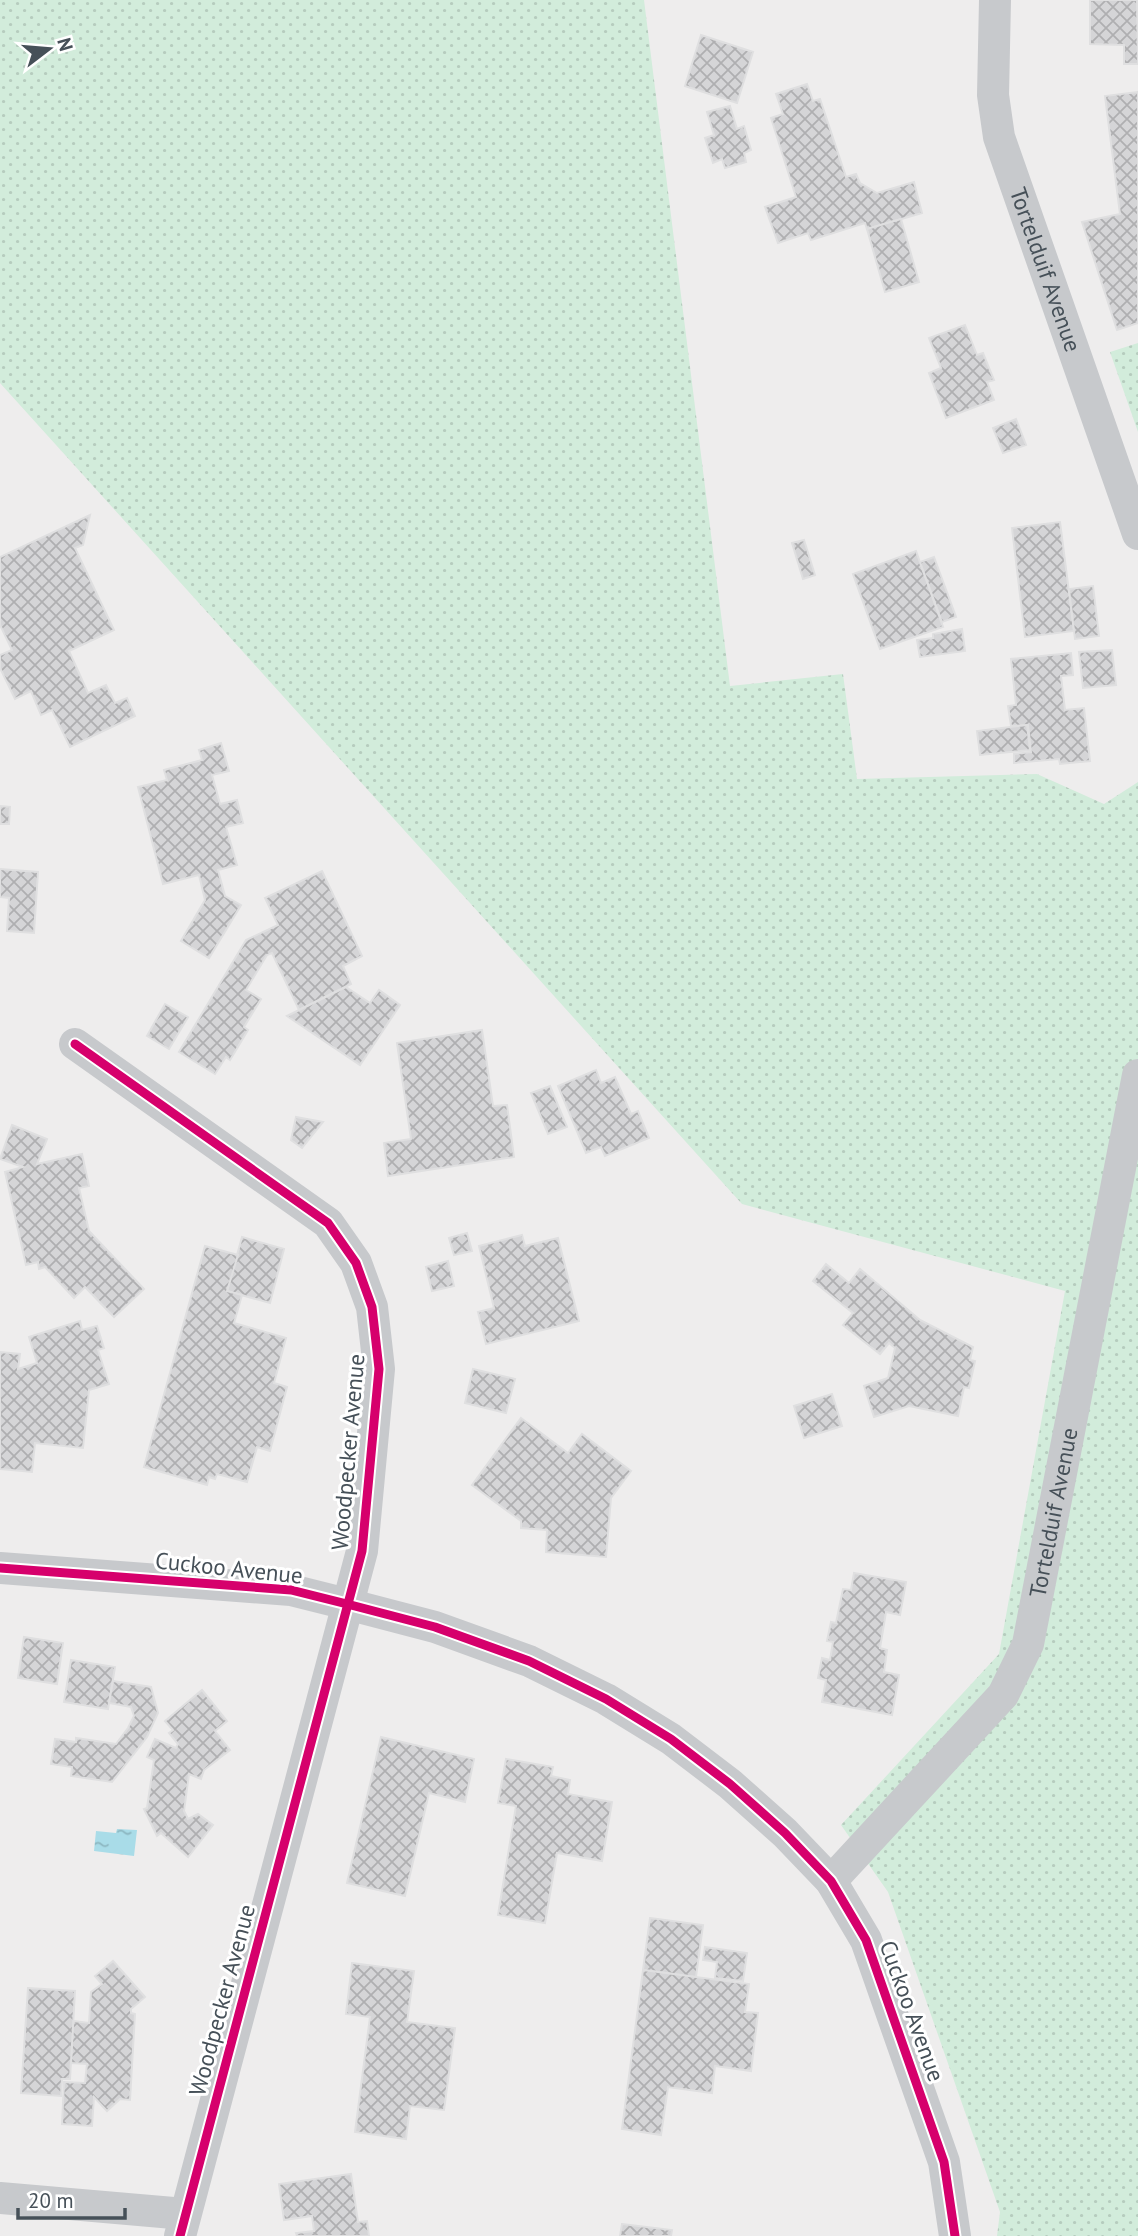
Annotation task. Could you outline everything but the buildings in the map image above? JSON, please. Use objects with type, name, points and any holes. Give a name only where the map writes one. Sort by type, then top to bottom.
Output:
[{"type":"street","name":"Tortelduif Avenue","points":[[995,0],[993,95],[999,137],[1138,534]]},
{"type":"street","name":"Woodpecker Avenue","points":[[75,1044],[328,1223],[356,1263],[372,1307],[379,1369],[362,1551],[183,2225]]},
{"type":"street","name":"Tortelduif Avenue","points":[[831,1881],[1003,1695],[1028,1644],[1138,1075]]},
{"type":"street","name":"Cuckoo Avenue","points":[[0,1568],[291,1590],[347,1604],[435,1627],[529,1661],[606,1699],[671,1740],[730,1784],[785,1833],[831,1881],[866,1940],[944,2162],[955,2236]]},
{"type":"street","points":[[0,2198],[183,2225]]},
{"type":"green space","points":[[0,0],[644,0],[730,686],[843,674],[857,779],[1037,774],[1104,804],[1138,782],[1138,2236],[997,2236],[1000,2212],[888,1892],[841,1825],[999,1654],[1065,1291],[742,1204],[0,383]]},
{"type":"green space","points":[[1138,343],[1138,432],[1110,352]]},
{"type":"water","points":[[117,1829],[137,1830],[134,1856],[94,1851],[96,1831],[116,1833]]},
{"type":"cycle path","points":[[75,1044],[328,1223],[356,1263],[372,1307],[379,1369],[362,1551],[180,2236]]},
{"type":"cycle path","points":[[0,1568],[291,1590],[347,1604],[435,1627],[529,1661],[606,1699],[671,1739],[730,1784],[785,1833],[831,1881],[866,1940],[944,2162],[955,2236]]}]
